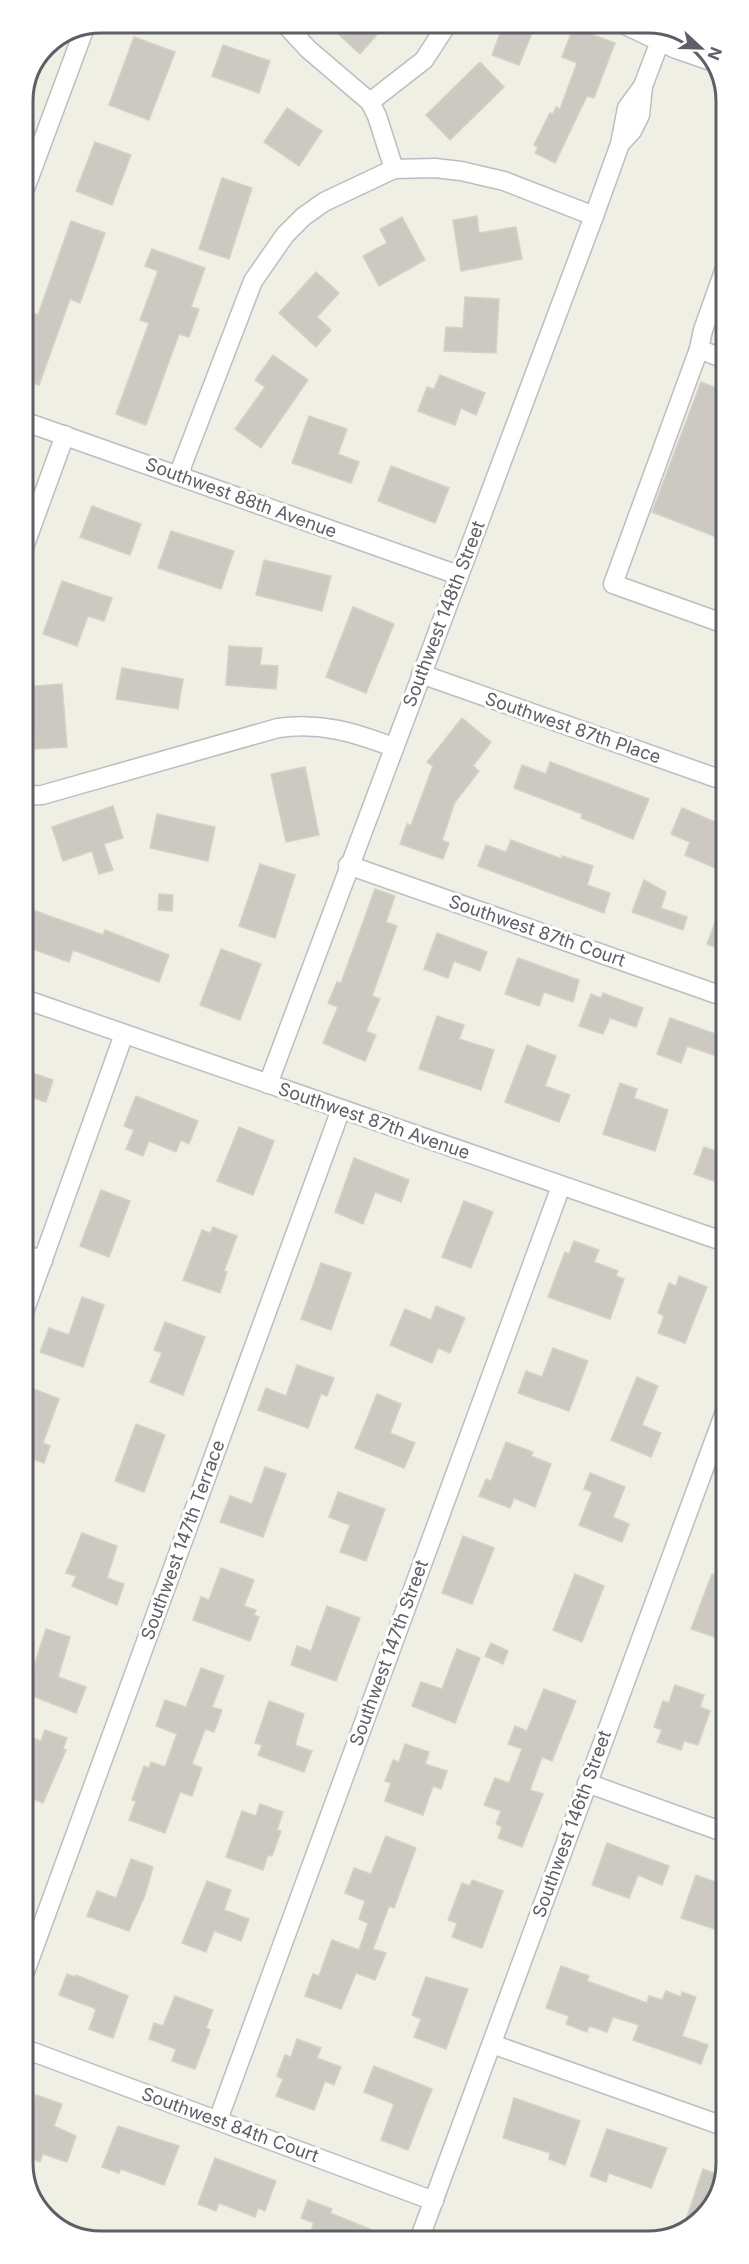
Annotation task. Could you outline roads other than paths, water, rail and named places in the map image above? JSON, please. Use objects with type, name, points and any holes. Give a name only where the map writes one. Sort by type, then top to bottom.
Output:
[{"type":"street","points":[[294,33],[308,49],[370,102],[377,116],[394,169]]},
{"type":"street","points":[[370,102],[424,60],[442,33]]},
{"type":"street","name":"Southwest 148th Street","points":[[268,1084],[348,865],[594,216],[620,144],[627,108],[643,86],[662,34]]},
{"type":"street","points":[[663,35],[694,51]]},
{"type":"street","points":[[33,167],[82,36]]},
{"type":"street","points":[[178,476],[242,308],[268,257],[303,217],[324,202],[394,169],[435,168],[485,176],[594,216]]},
{"type":"street","points":[[716,293],[699,349],[613,585],[716,621]]},
{"type":"street","points":[[699,349],[716,355]]},
{"type":"street","name":"Southwest 88th Avenue","points":[[33,424],[458,575]]},
{"type":"street","points":[[33,523],[65,435]]},
{"type":"street","name":"Southwest 87th Place","points":[[421,674],[716,778]]},
{"type":"street","points":[[33,795],[42,795],[297,725],[334,727],[393,747]]},
{"type":"street","name":"Southwest 87th Court","points":[[348,865],[716,994]]},
{"type":"street","name":"Southwest 87th Avenue","points":[[33,1002],[716,1239]]},
{"type":"street","points":[[33,1288],[124,1034]]},
{"type":"street","name":"Southwest 147th Terrace","points":[[33,1950],[341,1109]]},
{"type":"street","name":"Southwest 147th Street","points":[[218,2120],[561,1185]]},
{"type":"street","points":[[33,1257],[43,1261]]},
{"type":"street","name":"Southwest 146th Street","points":[[422,2231],[716,1436]]},
{"type":"street","points":[[587,1783],[716,1829]]},
{"type":"street","points":[[492,2044],[716,2123]]},
{"type":"street","name":"Southwest 84th Court","points":[[33,2052],[434,2201]]}]
